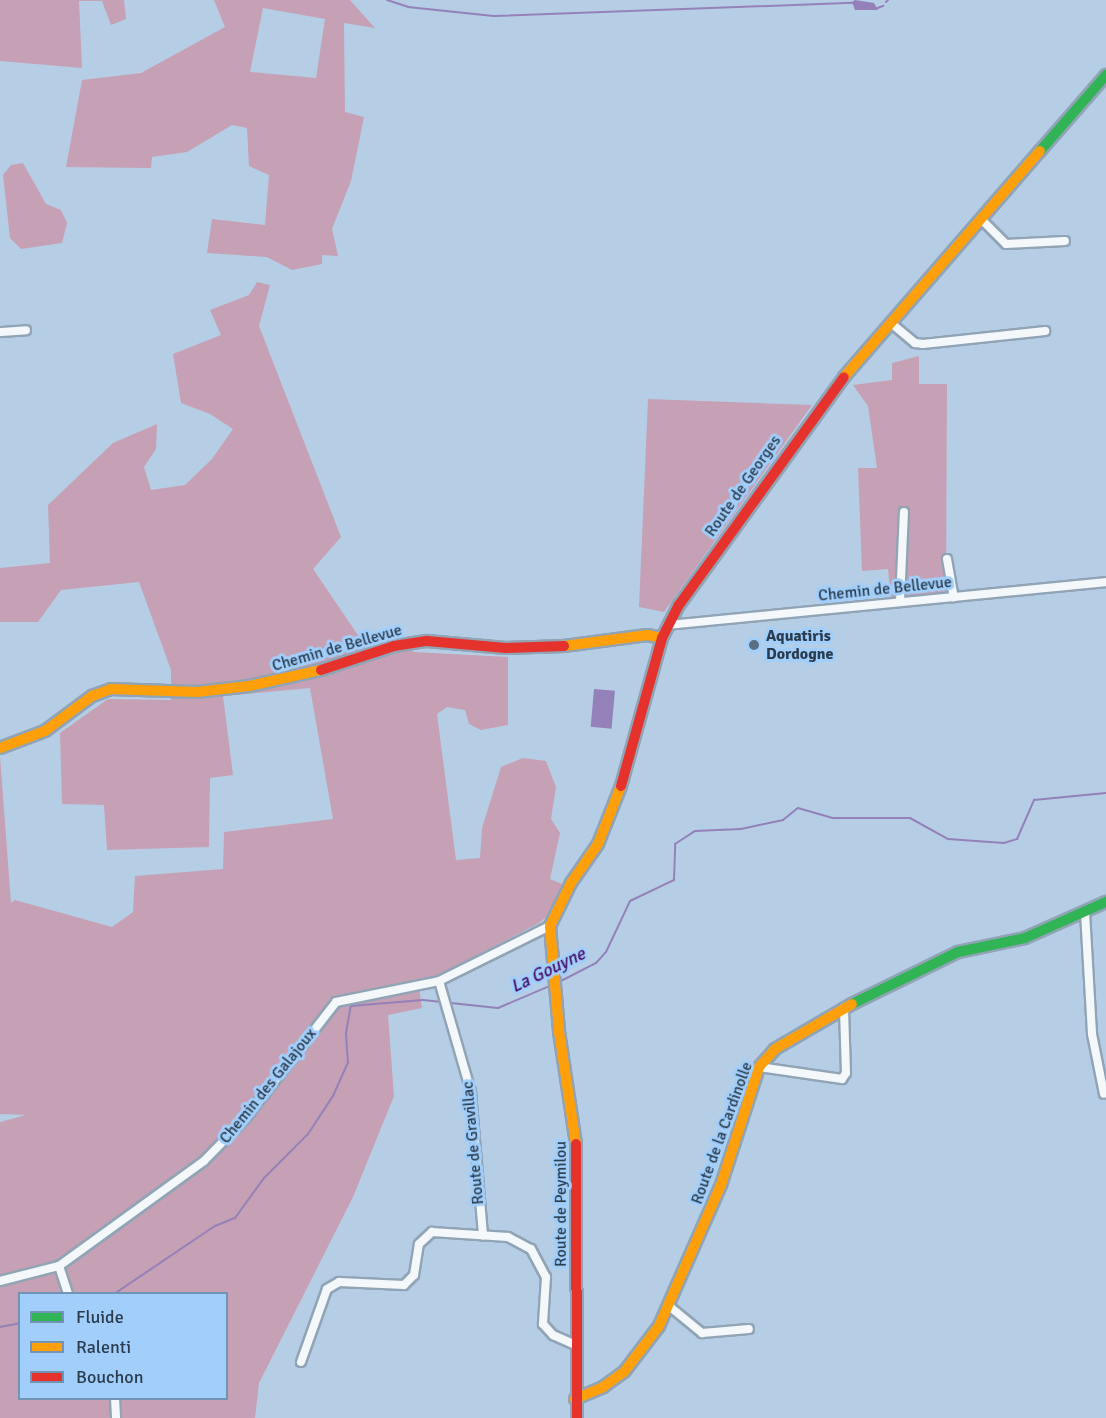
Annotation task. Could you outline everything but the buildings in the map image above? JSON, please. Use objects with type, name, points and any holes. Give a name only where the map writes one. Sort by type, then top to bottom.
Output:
[{"type":"street","name":"Route de Georges","points":[[554,991],[550,926],[571,883],[598,844],[616,802],[662,638],[668,625],[794,439],[891,323],[1106,75]]},
{"type":"street","points":[[981,219],[1006,244],[1065,241]]},
{"type":"street","points":[[891,323],[915,343],[923,344],[1044,331]]},
{"type":"street","points":[[0,332],[26,330]]},
{"type":"street","points":[[900,602],[904,512]]},
{"type":"street","points":[[947,559],[954,597]]},
{"type":"street","name":"Chemin de Bellevue","points":[[668,625],[1106,582]]},
{"type":"street","name":"Chemin de Bellevue","points":[[0,748],[45,731],[92,696],[111,689],[197,692],[249,686],[308,675],[394,646],[426,641],[506,648],[560,646],[647,635],[662,638]]},
{"type":"street","name":"Route de la Cardinolle","points":[[575,1399],[603,1387],[624,1372],[669,1306],[721,1185],[759,1067],[775,1049],[844,1008],[958,952],[1025,938],[1106,903]]},
{"type":"street","points":[[1085,912],[1092,1034],[1104,1094]]},
{"type":"street","name":"Chemin des Galajoux","points":[[0,1281],[60,1266],[204,1161],[238,1127],[336,1002],[439,981],[550,926]]},
{"type":"street","name":"Route de Gravillac","points":[[439,981],[471,1092],[483,1236]]},
{"type":"street","name":"Route de Peymilou","points":[[554,991],[578,1155],[576,1418]]},
{"type":"street","points":[[759,1067],[842,1079],[846,1073],[844,1008]]},
{"type":"street","points":[[301,1362],[318,1309],[333,1284],[404,1285],[414,1275],[416,1251],[427,1235],[435,1232],[508,1237],[531,1249],[546,1277],[543,1324],[553,1335],[575,1345]]},
{"type":"street","points":[[60,1266],[68,1292]]},
{"type":"street","points":[[669,1306],[702,1333],[749,1329]]},
{"type":"street","points":[[116,1400],[116,1418]]},
{"type":"shaded area","points":[[0,0],[124,0],[126,19],[111,25],[102,1],[79,1],[82,68],[0,61]]},
{"type":"shaded area","points":[[214,0],[350,0],[375,28],[344,23],[345,112],[364,117],[351,181],[332,229],[338,256],[322,255],[322,264],[292,270],[267,257],[207,253],[212,219],[265,225],[269,175],[249,166],[247,128],[232,125],[187,152],[152,157],[151,168],[66,167],[82,80],[141,73],[225,27]],"holes":[[[263,8],[325,19],[316,78],[250,72]]]},
{"type":"shaded area","points":[[855,0],[874,3],[878,10],[855,10],[852,2]]},
{"type":"shaded area","points":[[23,163],[46,204],[61,210],[67,223],[62,243],[21,249],[10,238],[3,175],[11,165]]},
{"type":"shaded area","points":[[257,282],[270,285],[259,326],[341,537],[313,569],[364,644],[408,643],[413,652],[508,657],[508,725],[481,730],[469,724],[465,710],[447,707],[437,714],[456,860],[480,858],[482,828],[501,767],[523,758],[546,761],[556,787],[551,819],[560,833],[550,879],[562,884],[551,913],[539,923],[440,974],[418,981],[422,1008],[388,1015],[394,1096],[353,1197],[259,1383],[255,1418],[0,1418],[0,1122],[26,1115],[0,1114],[0,756],[11,903],[15,900],[112,927],[133,912],[135,876],[223,869],[224,832],[333,819],[310,688],[223,696],[233,775],[210,778],[209,847],[107,850],[104,805],[62,804],[60,733],[108,699],[171,700],[171,670],[139,582],[61,590],[38,622],[0,622],[0,568],[50,563],[48,505],[113,443],[157,424],[156,449],[144,467],[151,490],[185,485],[212,459],[233,429],[210,414],[181,403],[173,354],[221,335],[210,310],[249,295]]},
{"type":"shaded area","points":[[919,356],[919,384],[947,384],[946,593],[891,598],[888,569],[862,571],[858,468],[877,468],[868,406],[853,385],[892,380],[892,363]]},
{"type":"shaded area","points":[[648,399],[812,405],[664,612],[639,607]]},
{"type":"shaded area","points":[[594,689],[615,691],[612,729],[591,727]]},
{"type":"waterway","points":[[387,0],[408,7],[494,16],[853,3]]},
{"type":"waterway","points":[[875,9],[883,6]]},
{"type":"waterway","name":"La Gouyne","points":[[557,983],[596,963],[606,952],[630,901],[674,880],[675,844],[695,831],[741,829],[783,820],[798,808],[833,818],[910,818],[948,839],[1004,843],[1017,839],[1034,800],[1106,793]]},
{"type":"waterway","name":"La Gouyne","points":[[117,1292],[215,1226],[235,1218],[264,1178],[308,1134],[333,1096],[348,1063],[346,1033],[351,1006],[423,1000],[498,1008],[552,985]]},
{"type":"waterway","name":"La Gouyne","points":[[0,1327],[18,1323]]},
{"type":"traffic: fast","points":[[1040,151],[1106,75]]},
{"type":"traffic: fast","points":[[852,1004],[958,952],[1025,938],[1106,902]]},
{"type":"traffic: slow","points":[[844,377],[1040,151]]},
{"type":"traffic: slow","points":[[564,646],[647,635],[662,638]]},
{"type":"traffic: slow","points":[[0,748],[45,731],[92,696],[111,689],[197,692],[249,686],[321,670]]},
{"type":"traffic: slow","points":[[576,1144],[559,1031],[550,926],[571,883],[598,844],[621,786]]},
{"type":"traffic: slow","points":[[575,1399],[603,1387],[624,1372],[659,1326],[721,1185],[759,1067],[775,1049],[852,1004]]},
{"type":"traffic: jam","points":[[621,786],[662,638],[679,605],[844,377]]},
{"type":"traffic: jam","points":[[321,670],[394,646],[427,641],[506,648],[564,646]]},
{"type":"traffic: jam","points":[[576,1144],[577,1418]]},
{"type":"place","name":"Aquatiris Dordogne","points":[[754,645]]}]
